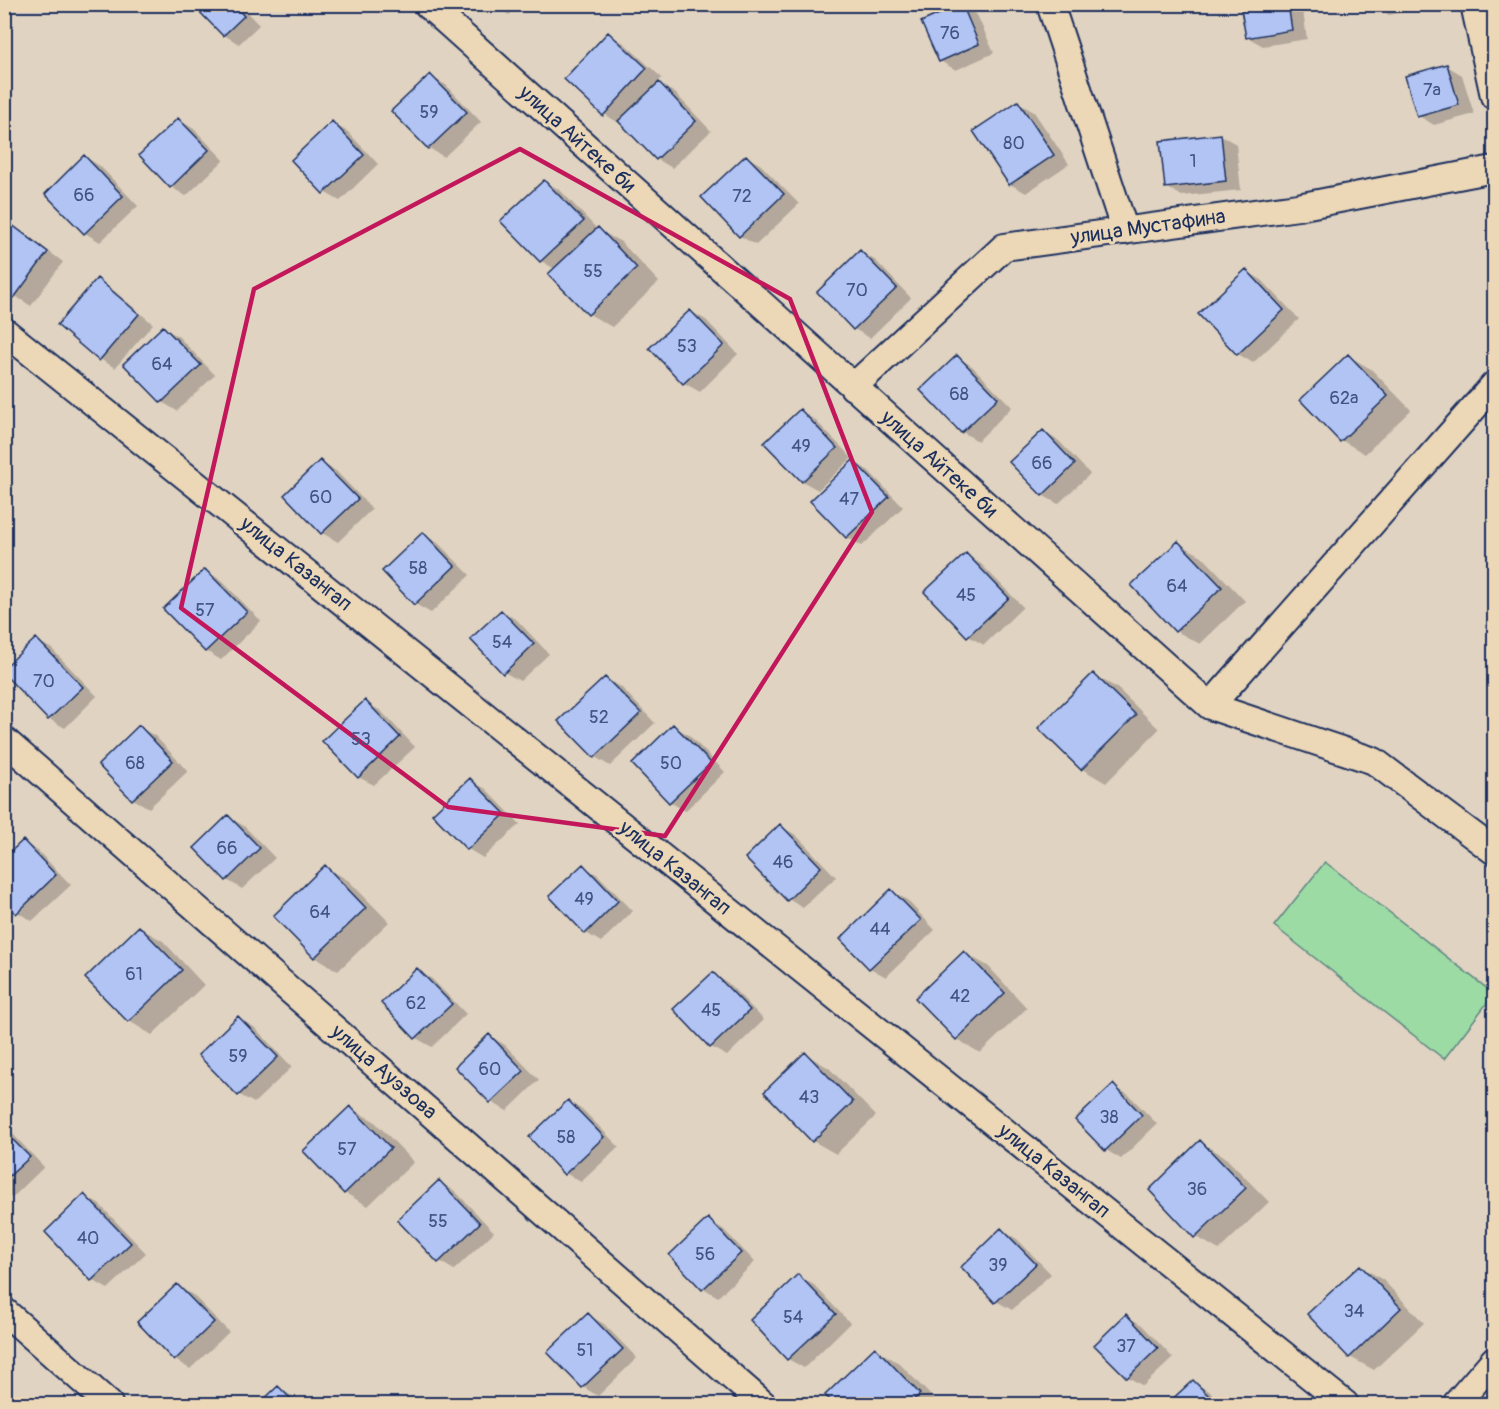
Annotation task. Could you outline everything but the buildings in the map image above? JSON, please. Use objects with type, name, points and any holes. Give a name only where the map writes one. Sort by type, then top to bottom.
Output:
[{"type":"street","name":"улица Айтеке би","points":[[427,4],[1209,706],[1374,761],[1494,851]]},
{"type":"street","points":[[1050,4],[1125,231]]},
{"type":"street","points":[[1474,4],[1494,96]]},
{"type":"street","name":"улица Мустафина","points":[[853,387],[1004,246],[1298,207],[1494,169]]},
{"type":"street","name":"улица Казангап","points":[[4,331],[1345,1404]]},
{"type":"street","points":[[1209,706],[1494,385]]},
{"type":"street","name":"улица Ауэзова","points":[[4,740],[763,1404]]},
{"type":"street","points":[[4,1311],[109,1404]]},
{"type":"street","points":[[1456,1404],[1494,1360]]},
{"type":"highlighted area","points":[[520,149],[790,299],[872,512],[665,836],[448,807],[181,608],[254,289]]},
{"type":"green space","points":[[1325,862],[1494,994],[1444,1059],[1274,926]]}]
